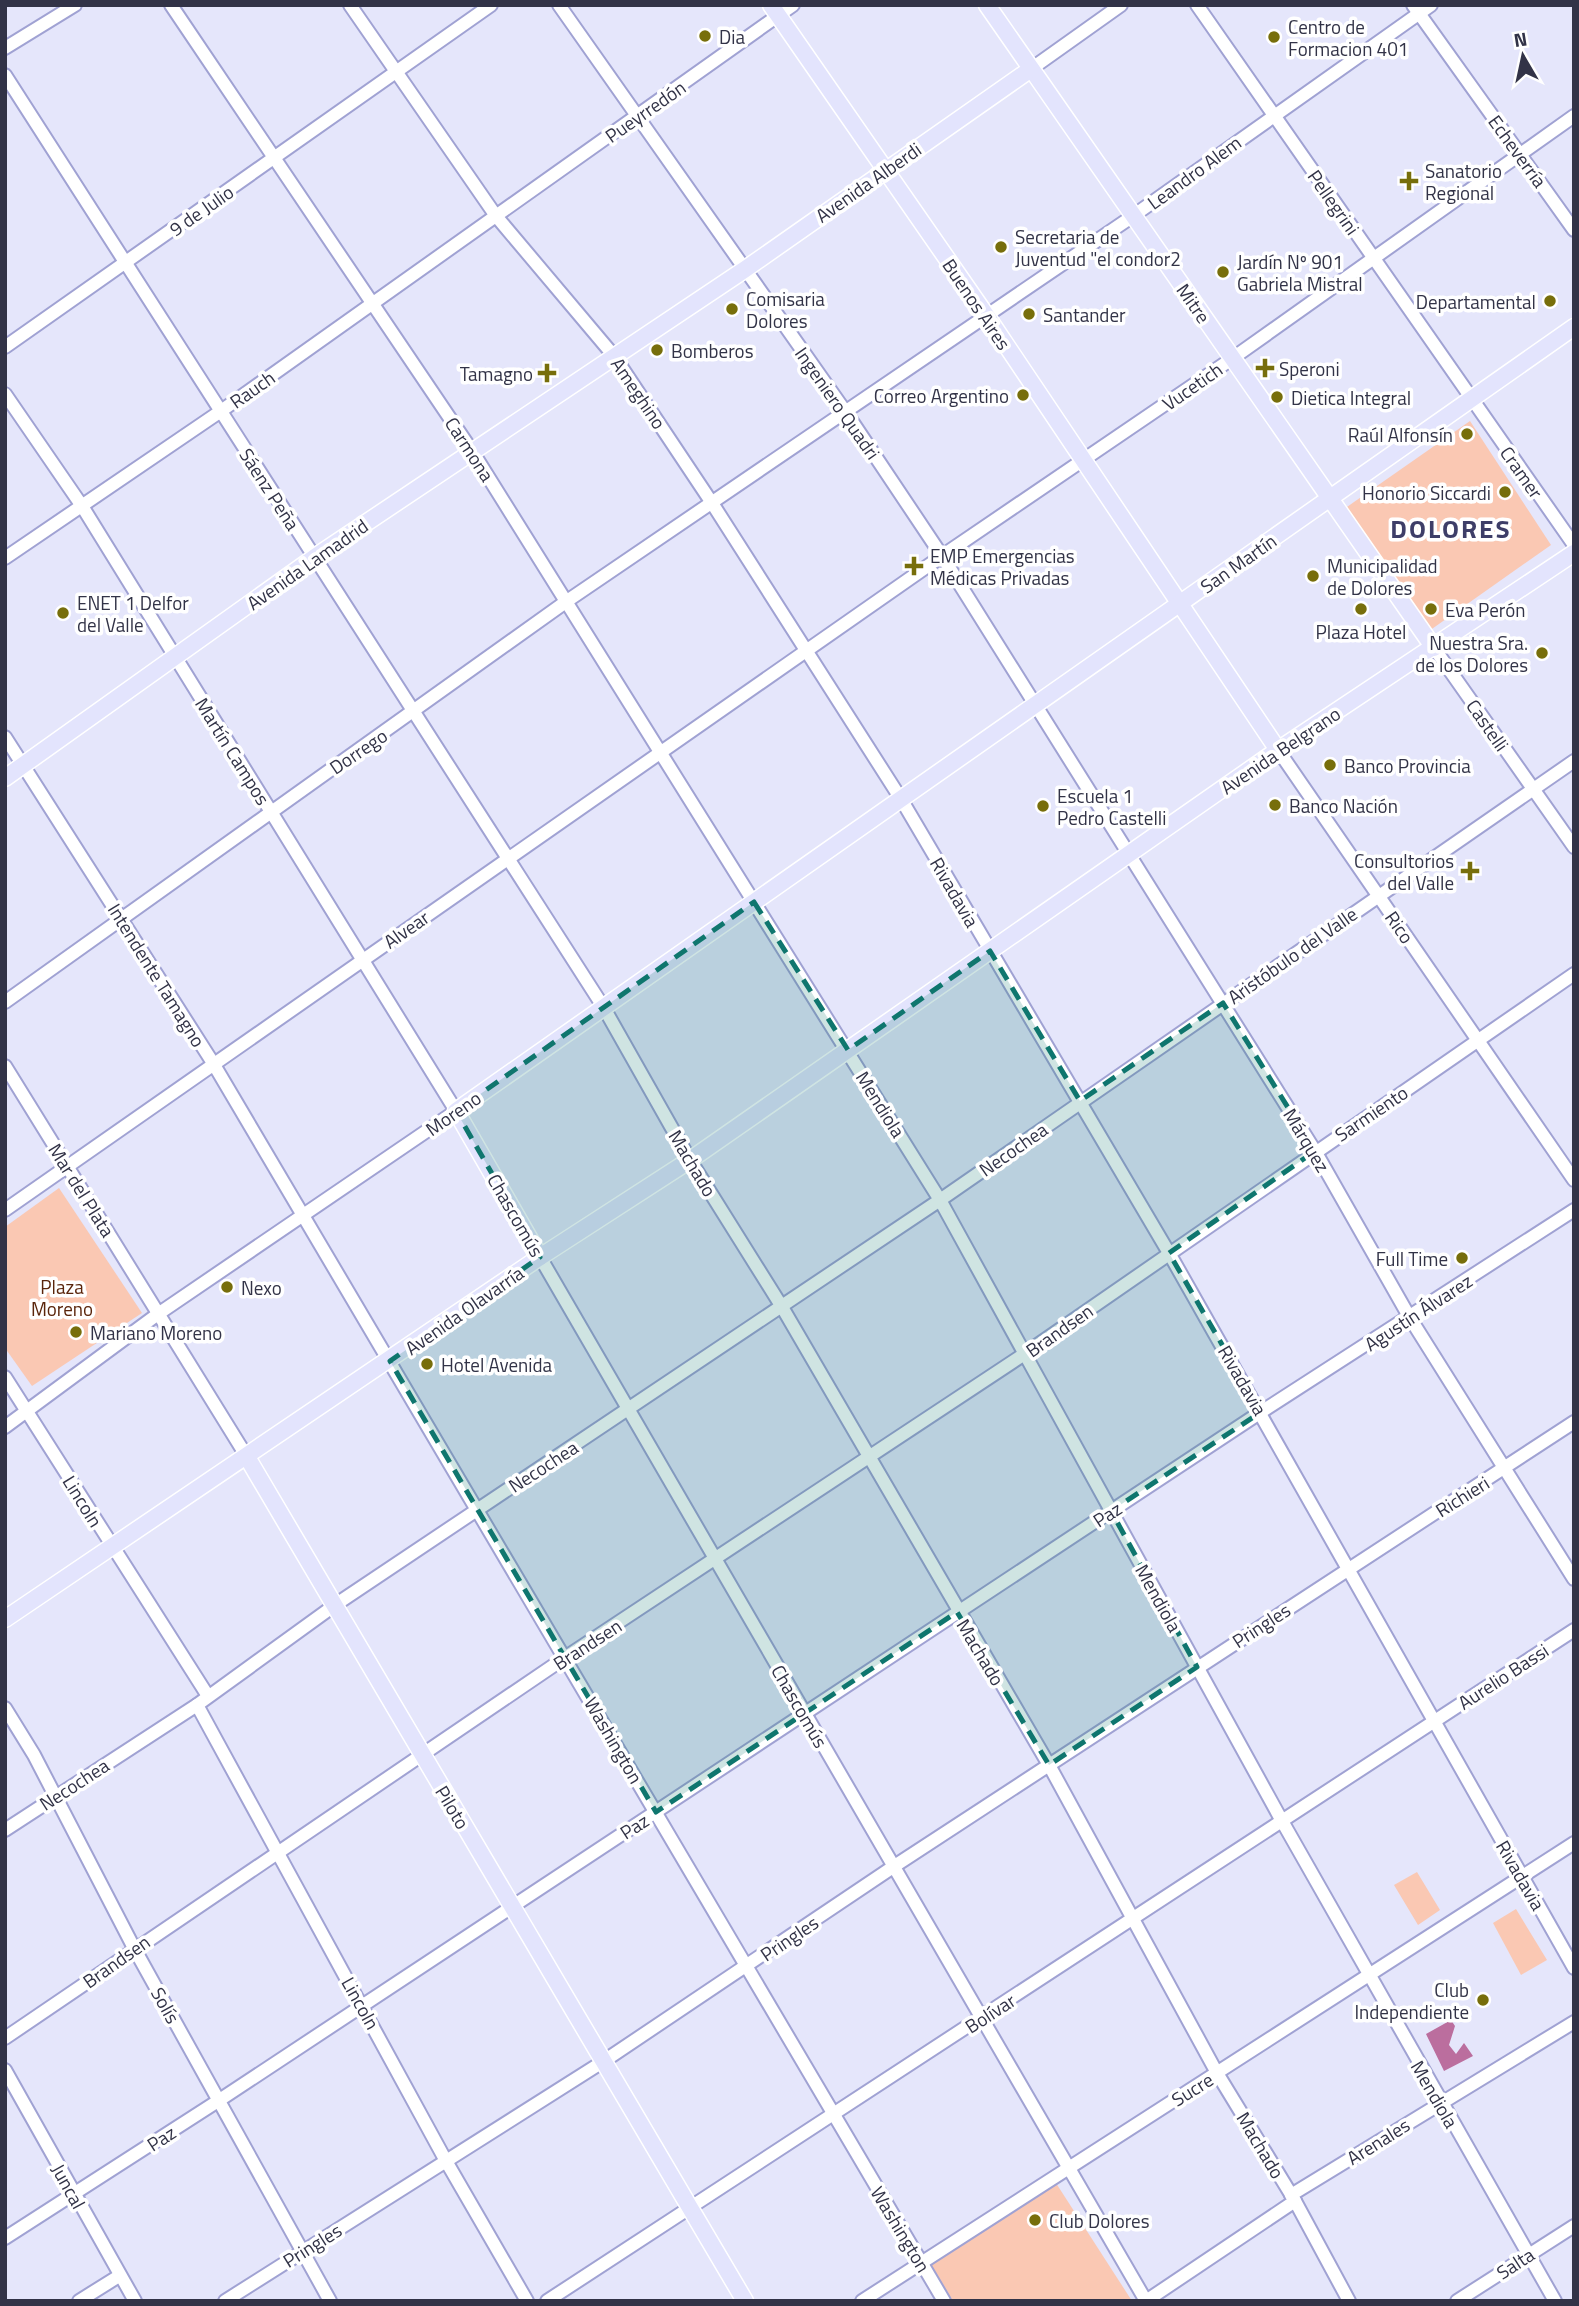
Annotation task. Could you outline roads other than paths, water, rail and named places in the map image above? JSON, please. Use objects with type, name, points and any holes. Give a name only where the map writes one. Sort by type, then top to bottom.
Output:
[{"type":"main road","name":"Mitre","points":[[987,5],[1329,499]]},
{"type":"main road","name":"Buenos Aires","points":[[775,10],[1181,603]]},
{"type":"main road","name":"Avenida Alberdi","points":[[614,356],[744,270],[1031,69]]},
{"type":"main road","name":"San Martín","points":[[901,799],[1574,327]]},
{"type":"main road","name":"Avenida Lamadrid","points":[[5,778],[315,557],[614,356]]},
{"type":"main road","name":"Castelli","points":[[1329,499],[1434,648]]},
{"type":"main road","name":"Avenida Belgrano","points":[[990,951],[1278,750],[1574,553]]},
{"type":"main road","name":"Rico","points":[[1181,603],[1278,750]]},
{"type":"main road","name":"Moreno","points":[[456,1111],[901,799]]},
{"type":"main road","name":"Avenida Olavarría","points":[[5,1619],[540,1257],[690,1160],[990,951]]},
{"type":"main road","name":"Chascomús","points":[[456,1111],[540,1257]]},
{"type":"main road","name":"Piloto","points":[[247,1457],[745,2301]]},
{"type":"street","points":[[5,48],[75,5]]},
{"type":"street","name":"Carmona","points":[[171,5],[472,451],[754,902]]},
{"type":"street","name":"Ameghino","points":[[350,5],[496,216],[614,356],[712,503],[901,799]]},
{"type":"street","name":"9 de Julio","points":[[5,347],[491,5]]},
{"type":"street","name":"Ingeniero Quadri","points":[[559,5],[845,411],[942,556],[1035,704]]},
{"type":"street","name":"Pueyrredón","points":[[496,216],[637,117],[775,10],[793,5]]},
{"type":"street","name":"Avenida Alberdi","points":[[1031,69],[1121,5]]},
{"type":"street","name":"Pellegrini","points":[[1197,5],[1470,399]]},
{"type":"street","name":"Leandro Alem","points":[[712,503],[1133,216],[1416,10],[1431,5]]},
{"type":"street","name":"Echeverría","points":[[1416,10],[1574,230]]},
{"type":"street","name":"Sáenz Peña","points":[[5,75],[604,1008]]},
{"type":"street","name":"Vucetich","points":[[807,650],[1233,358],[1574,116]]},
{"type":"street","name":"Rauch","points":[[5,558],[221,411],[496,216]]},
{"type":"street","name":"Martín Campos","points":[[5,394],[82,506],[456,1111]]},
{"type":"street","name":"Cramer","points":[[1470,399],[1574,545]]},
{"type":"street","name":"Dorrego","points":[[5,1002],[567,601],[712,503]]},
{"type":"street","name":"Castelli","points":[[1434,648],[1574,847]]},
{"type":"street","name":"Alvear","points":[[5,1210],[807,650]]},
{"type":"street","name":"Márquez","points":[[1035,704],[1315,1151],[1410,1318],[1574,1579]]},
{"type":"street","name":"Intendente Tamagno","points":[[5,737],[213,1063],[304,1217]]},
{"type":"street","name":"Rico","points":[[1278,750],[1574,1180]]},
{"type":"street","name":"Aristóbulo del Valle","points":[[1080,1101],[1574,761]]},
{"type":"street","name":"Rivadavia","points":[[901,799],[1170,1253],[1432,1722],[1574,1968]]},
{"type":"street","name":"Mendiola","points":[[754,902],[940,1200],[1027,1353],[1111,1511],[1439,2103],[1555,2301]]},
{"type":"street","name":"Sarmiento","points":[[1170,1253],[1574,974]]},
{"type":"street","name":"Machado","points":[[604,1008],[690,1160],[782,1307],[957,1612],[1049,1765],[1217,2073],[1293,2198],[1349,2301]]},
{"type":"street","name":"Mar del Plata","points":[[5,1066],[158,1314]]},
{"type":"street","name":"Necochea","points":[[5,1830],[197,1705],[335,1605],[782,1307],[1080,1101]]},
{"type":"street","name":"Moreno","points":[[5,1427],[158,1314],[456,1111]]},
{"type":"street","name":"Agustín Álvarez","points":[[1261,1412],[1574,1210]]},
{"type":"street","name":"Washington","points":[[304,1217],[944,2301]]},
{"type":"street","name":"Brandsen","points":[[5,2038],[566,1657],[869,1460],[1170,1253]]},
{"type":"street","name":"Chascomús","points":[[540,1257],[1146,2301]]},
{"type":"street","name":"Piloto","points":[[158,1314],[247,1457]]},
{"type":"street","name":"Lincoln","points":[[5,1377],[208,1696]]},
{"type":"street","name":"Paz","points":[[5,2238],[363,2006],[1261,1412]]},
{"type":"street","name":"Richieri","points":[[1348,1568],[1574,1422]]},
{"type":"street","name":"Pringles","points":[[225,2301],[604,2061],[1348,1568]]},
{"type":"street","name":"Aurelio Bassi","points":[[1432,1722],[1574,1630]]},
{"type":"street","name":"Lincoln","points":[[197,1705],[446,2161],[527,2301]]},
{"type":"street","name":"Solís","points":[[5,1708],[55,1796],[134,1948],[330,2301]]},
{"type":"street","name":"Bolívar","points":[[547,2301],[1134,1920],[1432,1722]]},
{"type":"street","name":"Sucre","points":[[862,2301],[1574,1843]]},
{"type":"street","name":"Arenales","points":[[1146,2301],[1293,2198],[1439,2103],[1574,2022]]},
{"type":"street","name":"Juncal","points":[[5,2070],[135,2301]]},
{"type":"street","name":"Salta","points":[[1457,2301],[1574,2226]]},
{"type":"street","points":[[79,2301],[120,2276]]},
{"type":"place","name":"Dia","points":[[705,36]]},
{"type":"place","name":"Centro de Formacion 401","points":[[1274,37]]},
{"type":"place","name":"Sanatorio Regional","points":[[1409,181]]},
{"type":"place","name":"Secretaria de Juventud \"el condor2","points":[[1001,247]]},
{"type":"place","name":"Jardín Nº 901 Gabriela Mistral","points":[[1223,272]]},
{"type":"place","name":"Departamental","points":[[1550,301]]},
{"type":"place","name":"Comisaria Dolores","points":[[732,309]]},
{"type":"place","name":"Santander","points":[[1029,314]]},
{"type":"place","name":"Bomberos","points":[[657,350]]},
{"type":"place","name":"Speroni","points":[[1265,368]]},
{"type":"place","name":"Tamagno","points":[[547,373]]},
{"type":"place","name":"Correo Argentino","points":[[1023,395]]},
{"type":"place","name":"Dietica Integral","points":[[1277,397]]},
{"type":"place","name":"Raúl Alfonsín","points":[[1467,434]]},
{"type":"place","name":"Honorio Siccardi","points":[[1505,492]]},
{"type":"place","name":"EMP Emergencias Médicas Privadas","points":[[914,566]]},
{"type":"place","name":"Municipalidad de Dolores","points":[[1313,576]]},
{"type":"place","name":"Plaza Hotel","points":[[1361,609]]},
{"type":"place","name":"Eva Perón","points":[[1431,609]]},
{"type":"place","name":"ENET 1 Delfor del Valle","points":[[63,613]]},
{"type":"place","name":"Nuestra Sra. de los Dolores","points":[[1542,653]]},
{"type":"place","name":"Banco Provincia","points":[[1330,765]]},
{"type":"place","name":"Banco Nación","points":[[1275,805]]},
{"type":"place","name":"Escuela 1 Pedro Castelli","points":[[1043,806]]},
{"type":"place","name":"Consultorios del Valle","points":[[1470,871]]},
{"type":"place","name":"Full Time","points":[[1462,1258]]},
{"type":"place","name":"Nexo","points":[[227,1287]]},
{"type":"place","name":"Mariano Moreno","points":[[76,1332]]},
{"type":"place","name":"Hotel Avenida","points":[[427,1364]]},
{"type":"place","name":"Club Independiente","points":[[1483,2000]]},
{"type":"place","name":"Club Dolores","points":[[1035,2220]]},
{"type":"district","name":"DOLORES","points":[[1451,528]]},
{"type":"park label","name":"Plaza Moreno","points":[[62,1297]]}]
